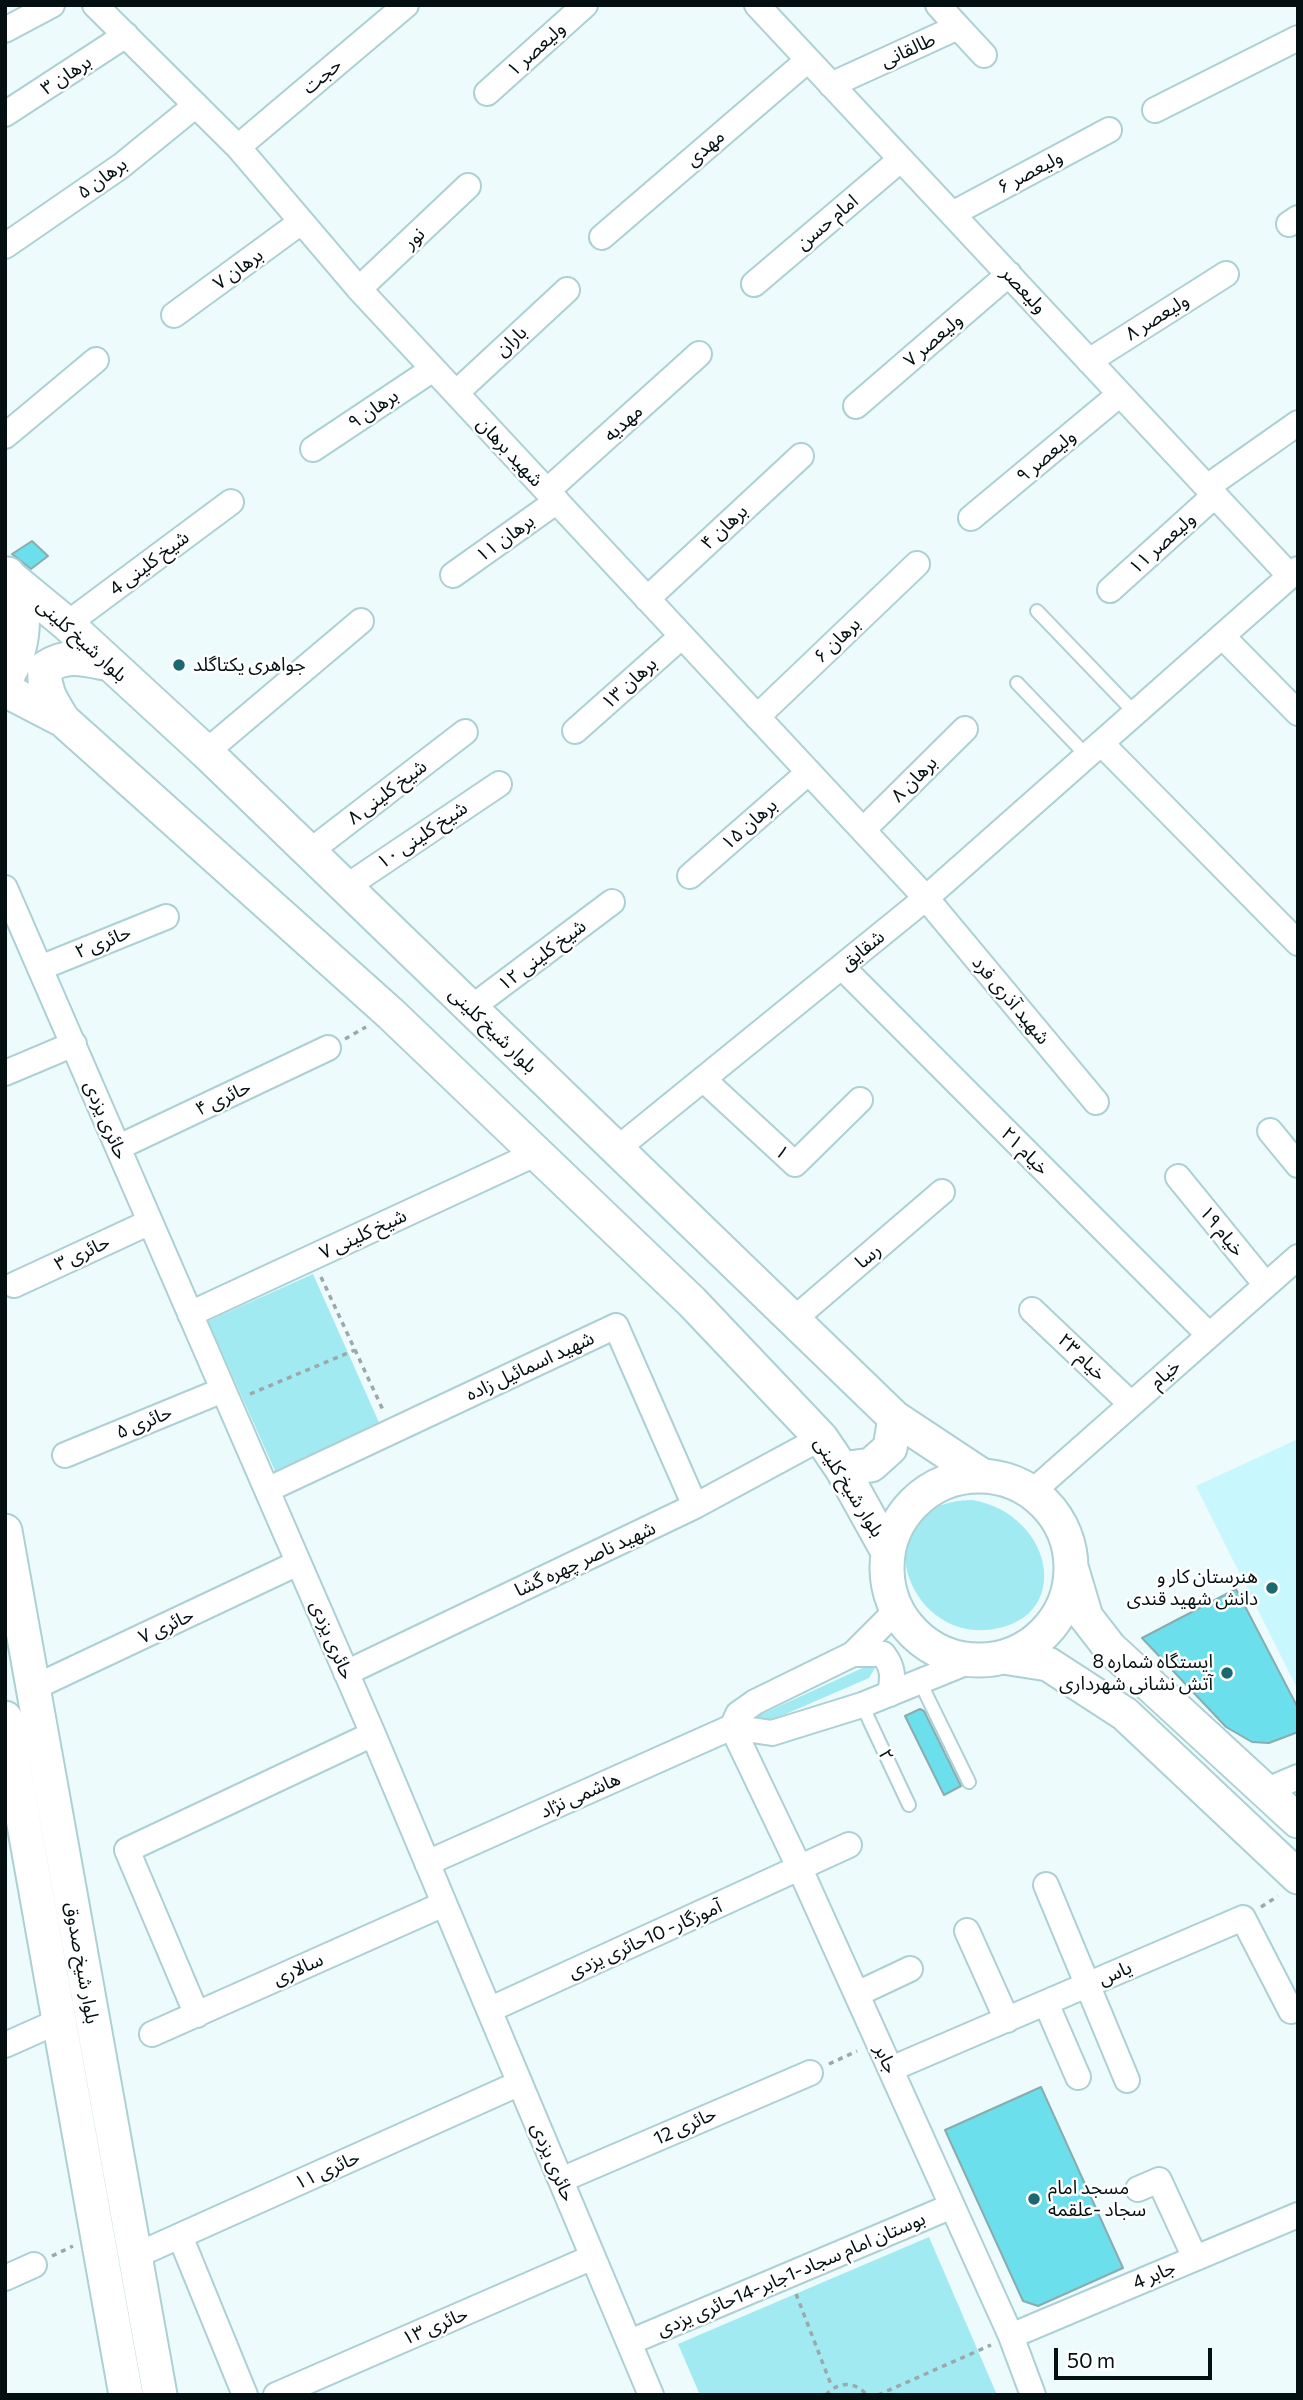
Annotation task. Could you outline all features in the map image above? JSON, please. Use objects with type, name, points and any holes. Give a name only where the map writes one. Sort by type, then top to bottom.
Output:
[{"type":"main road","name":"بلوار شیخ کلینی","points":[[8,574],[67,624],[206,752],[895,1418],[981,1475]]},
{"type":"main road","points":[[5,680],[16,662],[23,634],[21,604],[8,574]]},
{"type":"main road","points":[[64,720],[47,696],[43,682],[45,668],[57,659],[76,657],[108,664]]},
{"type":"main road","name":"بلوار شیخ کلینی","points":[[5,690],[64,720],[391,1014],[692,1302],[821,1438],[842,1469],[887,1550]]},
{"type":"main road","points":[[842,1469],[871,1465],[890,1448],[895,1418]]},
{"type":"main road","points":[[1292,1884],[1231,1814],[1125,1714],[1048,1664],[942,1653],[916,1636],[896,1611],[887,1581],[887,1550],[900,1518],[923,1493],[954,1478],[981,1475],[1008,1480],[1032,1492],[1054,1512],[1067,1539],[1086,1617],[1110,1648],[1298,1821]]},
{"type":"main road","name":"بلوار شیخ صدوق","points":[[5,1531],[160,2395]]},
{"type":"main road","points":[[988,1659],[1031,1645],[1053,1625],[1067,1598],[1072,1568]]},
{"type":"main road","name":"بلوار شیخ صدوق","points":[[5,1718],[13,1805],[59,2021],[126,2395]]},
{"type":"main road","points":[[1231,1814],[1265,1791]]},
{"type":"street","points":[[5,30],[52,5]]},
{"type":"street","name":"شهید برهان","points":[[95,5],[238,148],[359,289],[926,898]]},
{"type":"street","name":"حجت","points":[[238,148],[406,5]]},
{"type":"street","name":"ولیعصر ۱","points":[[487,93],[585,5]]},
{"type":"street","name":"ولیعصر","points":[[757,5],[1211,491],[1294,573]]},
{"type":"street","name":"طالقانی","points":[[831,85],[958,27],[938,5]]},
{"type":"street","points":[[958,27],[984,55]]},
{"type":"street","name":"برهان ۳","points":[[5,114],[126,35]]},
{"type":"street","points":[[1155,110],[1298,38]]},
{"type":"street","name":"مهدی","points":[[602,237],[808,60]]},
{"type":"street","name":"برهان ۵","points":[[5,246],[121,166],[196,105]]},
{"type":"street","name":"ولیعصر ۶","points":[[952,214],[1108,130]]},
{"type":"street","name":"امام حسن","points":[[754,284],[900,160]]},
{"type":"street","name":"نور","points":[[359,289],[468,186]]},
{"type":"street","name":"برهان ۷","points":[[174,315],[301,222]]},
{"type":"street","name":"ولیعصر ۷","points":[[856,406],[1009,274]]},
{"type":"street","name":"ولیعصر ۸","points":[[1089,361],[1226,274]]},
{"type":"street","name":"باران","points":[[456,393],[566,290]]},
{"type":"street","name":"مهدیه","points":[[552,496],[699,354]]},
{"type":"street","points":[[5,436],[96,360]]},
{"type":"street","name":"برهان ۹","points":[[313,449],[433,369]]},
{"type":"street","name":"ولیعصر ۹","points":[[971,518],[1120,394]]},
{"type":"street","name":"ولیعصر ۱۱","points":[[1110,590],[1211,491],[1298,423]]},
{"type":"street","name":"برهان ۴","points":[[647,599],[802,456]]},
{"type":"street","name":"برهان ۱۱","points":[[453,575],[552,496]]},
{"type":"street","name":"شیخ کلینی 4","points":[[67,624],[231,502]]},
{"type":"street","name":"برهان ۶","points":[[757,717],[917,564]]},
{"type":"street","name":"شقایق","points":[[617,1149],[926,898],[1294,573]]},
{"type":"street","points":[[206,752],[361,621]]},
{"type":"street","name":"برهان ۱۳","points":[[575,731],[682,636]]},
{"type":"street","points":[[1222,636],[1298,713]]},
{"type":"street","name":"برهان ۸","points":[[863,830],[965,729]]},
{"type":"street","name":"شیخ کلینی ۸","points":[[309,852],[465,732]]},
{"type":"street","points":[[1094,750],[1298,943]]},
{"type":"street","name":"برهان ۱۵","points":[[690,876],[808,772]]},
{"type":"street","name":"شیخ کلینی ۱۰","points":[[346,887],[499,784]]},
{"type":"street","name":"حائری یزدی","points":[[5,888],[373,1734],[651,2395]]},
{"type":"street","name":"شهید آذری فرد","points":[[926,898],[1096,1102]]},
{"type":"street","name":"شیخ کلینی ۱۲","points":[[471,1008],[612,902]]},
{"type":"street","name":"حائری ۲","points":[[40,968],[166,917]]},
{"type":"street","name":"خیام ۲۱","points":[[842,967],[1209,1335]]},
{"type":"street","points":[[5,1073],[74,1044]]},
{"type":"street","name":"حائری ۴","points":[[118,1147],[328,1048]]},
{"type":"street","name":"۱","points":[[703,1079],[794,1164],[860,1100]]},
{"type":"street","points":[[1270,1131],[1298,1165]]},
{"type":"street","name":"شیخ کلینی ۷","points":[[190,1314],[535,1154]]},
{"type":"street","name":"خیام ۱۹","points":[[1178,1177],[1266,1285]]},
{"type":"street","name":"رسا","points":[[793,1320],[943,1192]]},
{"type":"street","name":"حائری ۳","points":[[14,1285],[150,1222]]},
{"type":"street","name":"خیام","points":[[1032,1492],[1298,1257]]},
{"type":"street","name":"خیام ۲۳","points":[[1032,1310],[1131,1404]]},
{"type":"street","name":"شهید اسمائیل زاده","points":[[267,1490],[616,1326],[695,1506]]},
{"type":"street","name":"حائری ۵","points":[[65,1455],[226,1396]]},
{"type":"street","name":"شهید ناصر چهره گشا","points":[[346,1673],[695,1506],[821,1438]]},
{"type":"street","name":"حائری ۷","points":[[33,1688],[298,1563]]},
{"type":"street","points":[[896,1611],[853,1654],[755,1702],[738,1714],[732,1727],[772,1733],[862,1705],[988,1659]]},
{"type":"street","points":[[853,1654],[883,1654],[892,1666],[890,1694]]},
{"type":"street","name":"هاشمی نژاد","points":[[427,1863],[732,1727]]},
{"type":"street","name":"جابر","points":[[732,1727],[800,1868],[891,2069],[1011,2336],[1034,2395]]},
{"type":"street","points":[[197,2015],[127,1850],[373,1734]]},
{"type":"street","points":[[1265,1791],[1298,1777]]},
{"type":"street","name":"آموزگار- 10حائری یزدی","points":[[489,2010],[849,1845]]},
{"type":"street","points":[[1046,1885],[1128,2080]]},
{"type":"street","name":"سالاری","points":[[152,2034],[444,1904]]},
{"type":"street","points":[[1243,1918],[1291,2011]]},
{"type":"street","name":"یاس","points":[[891,2069],[1243,1918]]},
{"type":"street","points":[[967,1931],[1007,2020]]},
{"type":"street","points":[[857,1994],[910,1969]]},
{"type":"street","points":[[1045,2003],[1079,2077]]},
{"type":"street","points":[[5,2045],[59,2021]]},
{"type":"street","name":"حائری 12","points":[[561,2180],[810,2073]]},
{"type":"street","name":"حائری ۱۱","points":[[135,2256],[520,2082]]},
{"type":"street","points":[[1138,2189],[1158,2180],[1195,2258]]},
{"type":"street","name":"بوستان امام سجاد-1جابر-14حائری یزدی","points":[[630,2342],[952,2206]]},
{"type":"street","name":"جابر 4","points":[[1011,2336],[1298,2214]]},
{"type":"street","points":[[180,2236],[244,2395]]},
{"type":"street","name":"حائری ۱۳","points":[[276,2395],[593,2257]]},
{"type":"street","points":[[5,2278],[34,2265]]},
{"type":"lane","points":[[1037,611],[1135,713]]},
{"type":"lane","points":[[1017,683],[1094,750]]},
{"type":"lane","points":[[920,1682],[969,1782]]},
{"type":"lane","name":"۲","points":[[862,1705],[909,1805]]},
{"type":"path","points":[[328,1048],[391,1014]]},
{"type":"path","points":[[312,1257],[392,1431]]},
{"type":"path","points":[[226,1396],[355,1350]]},
{"type":"path","points":[[1243,1918],[1292,1884]]},
{"type":"path","points":[[810,2073],[878,2042]]},
{"type":"path","points":[[34,2265],[97,2234]]},
{"type":"path","points":[[789,2275],[832,2387]]},
{"type":"path","points":[[878,2395],[1011,2336]]},
{"type":"path","points":[[826,2395],[832,2387],[846,2383],[861,2387],[867,2395]]},
{"type":"shaded area","points":[[313,1274],[381,1427],[276,1473],[208,1321]]},
{"type":"shaded area","name":"هنرستان کار و دانش شهید قندی","points":[[1298,1439],[1298,1690],[1196,1486]]},
{"type":"shaded area","points":[[972,1500],[1000,1509],[1022,1525],[1037,1546],[1044,1568],[1043,1590],[1033,1609],[1014,1623],[985,1630],[956,1626],[933,1612],[916,1592],[906,1568],[906,1544],[916,1522],[938,1506]]},
{"type":"shaded area","points":[[869,1665],[875,1668],[869,1678],[751,1729],[751,1719]]},
{"type":"shaded area","points":[[929,2237],[997,2395],[700,2395],[678,2344]]},
{"type":"building","points":[[32,541],[48,556],[31,569],[12,554]]},
{"type":"building","name":"ایستگاه شماره 8 آتش نشانی شهرداری","points":[[1236,1589],[1298,1708],[1298,1732],[1269,1743],[1252,1742],[1226,1727],[1142,1638]]},
{"type":"building","points":[[920,1709],[924,1711],[961,1786],[944,1795],[905,1716]]},
{"type":"building","name":"مسجد امام سجاد -علقمه","points":[[1041,2087],[1123,2268],[1038,2306],[1023,2301],[945,2130]]},
{"type":"place","name":"جواهری یکتاگلد","points":[[179,665]]},
{"type":"place","name":"هنرستان کار و دانش شهید قندی","points":[[1272,1588]]},
{"type":"place","name":"ایستگاه شماره 8 آتش نشانی شهرداری","points":[[1227,1673]]},
{"type":"place","name":"مسجد امام سجاد -علقمه","points":[[1034,2199]]}]
